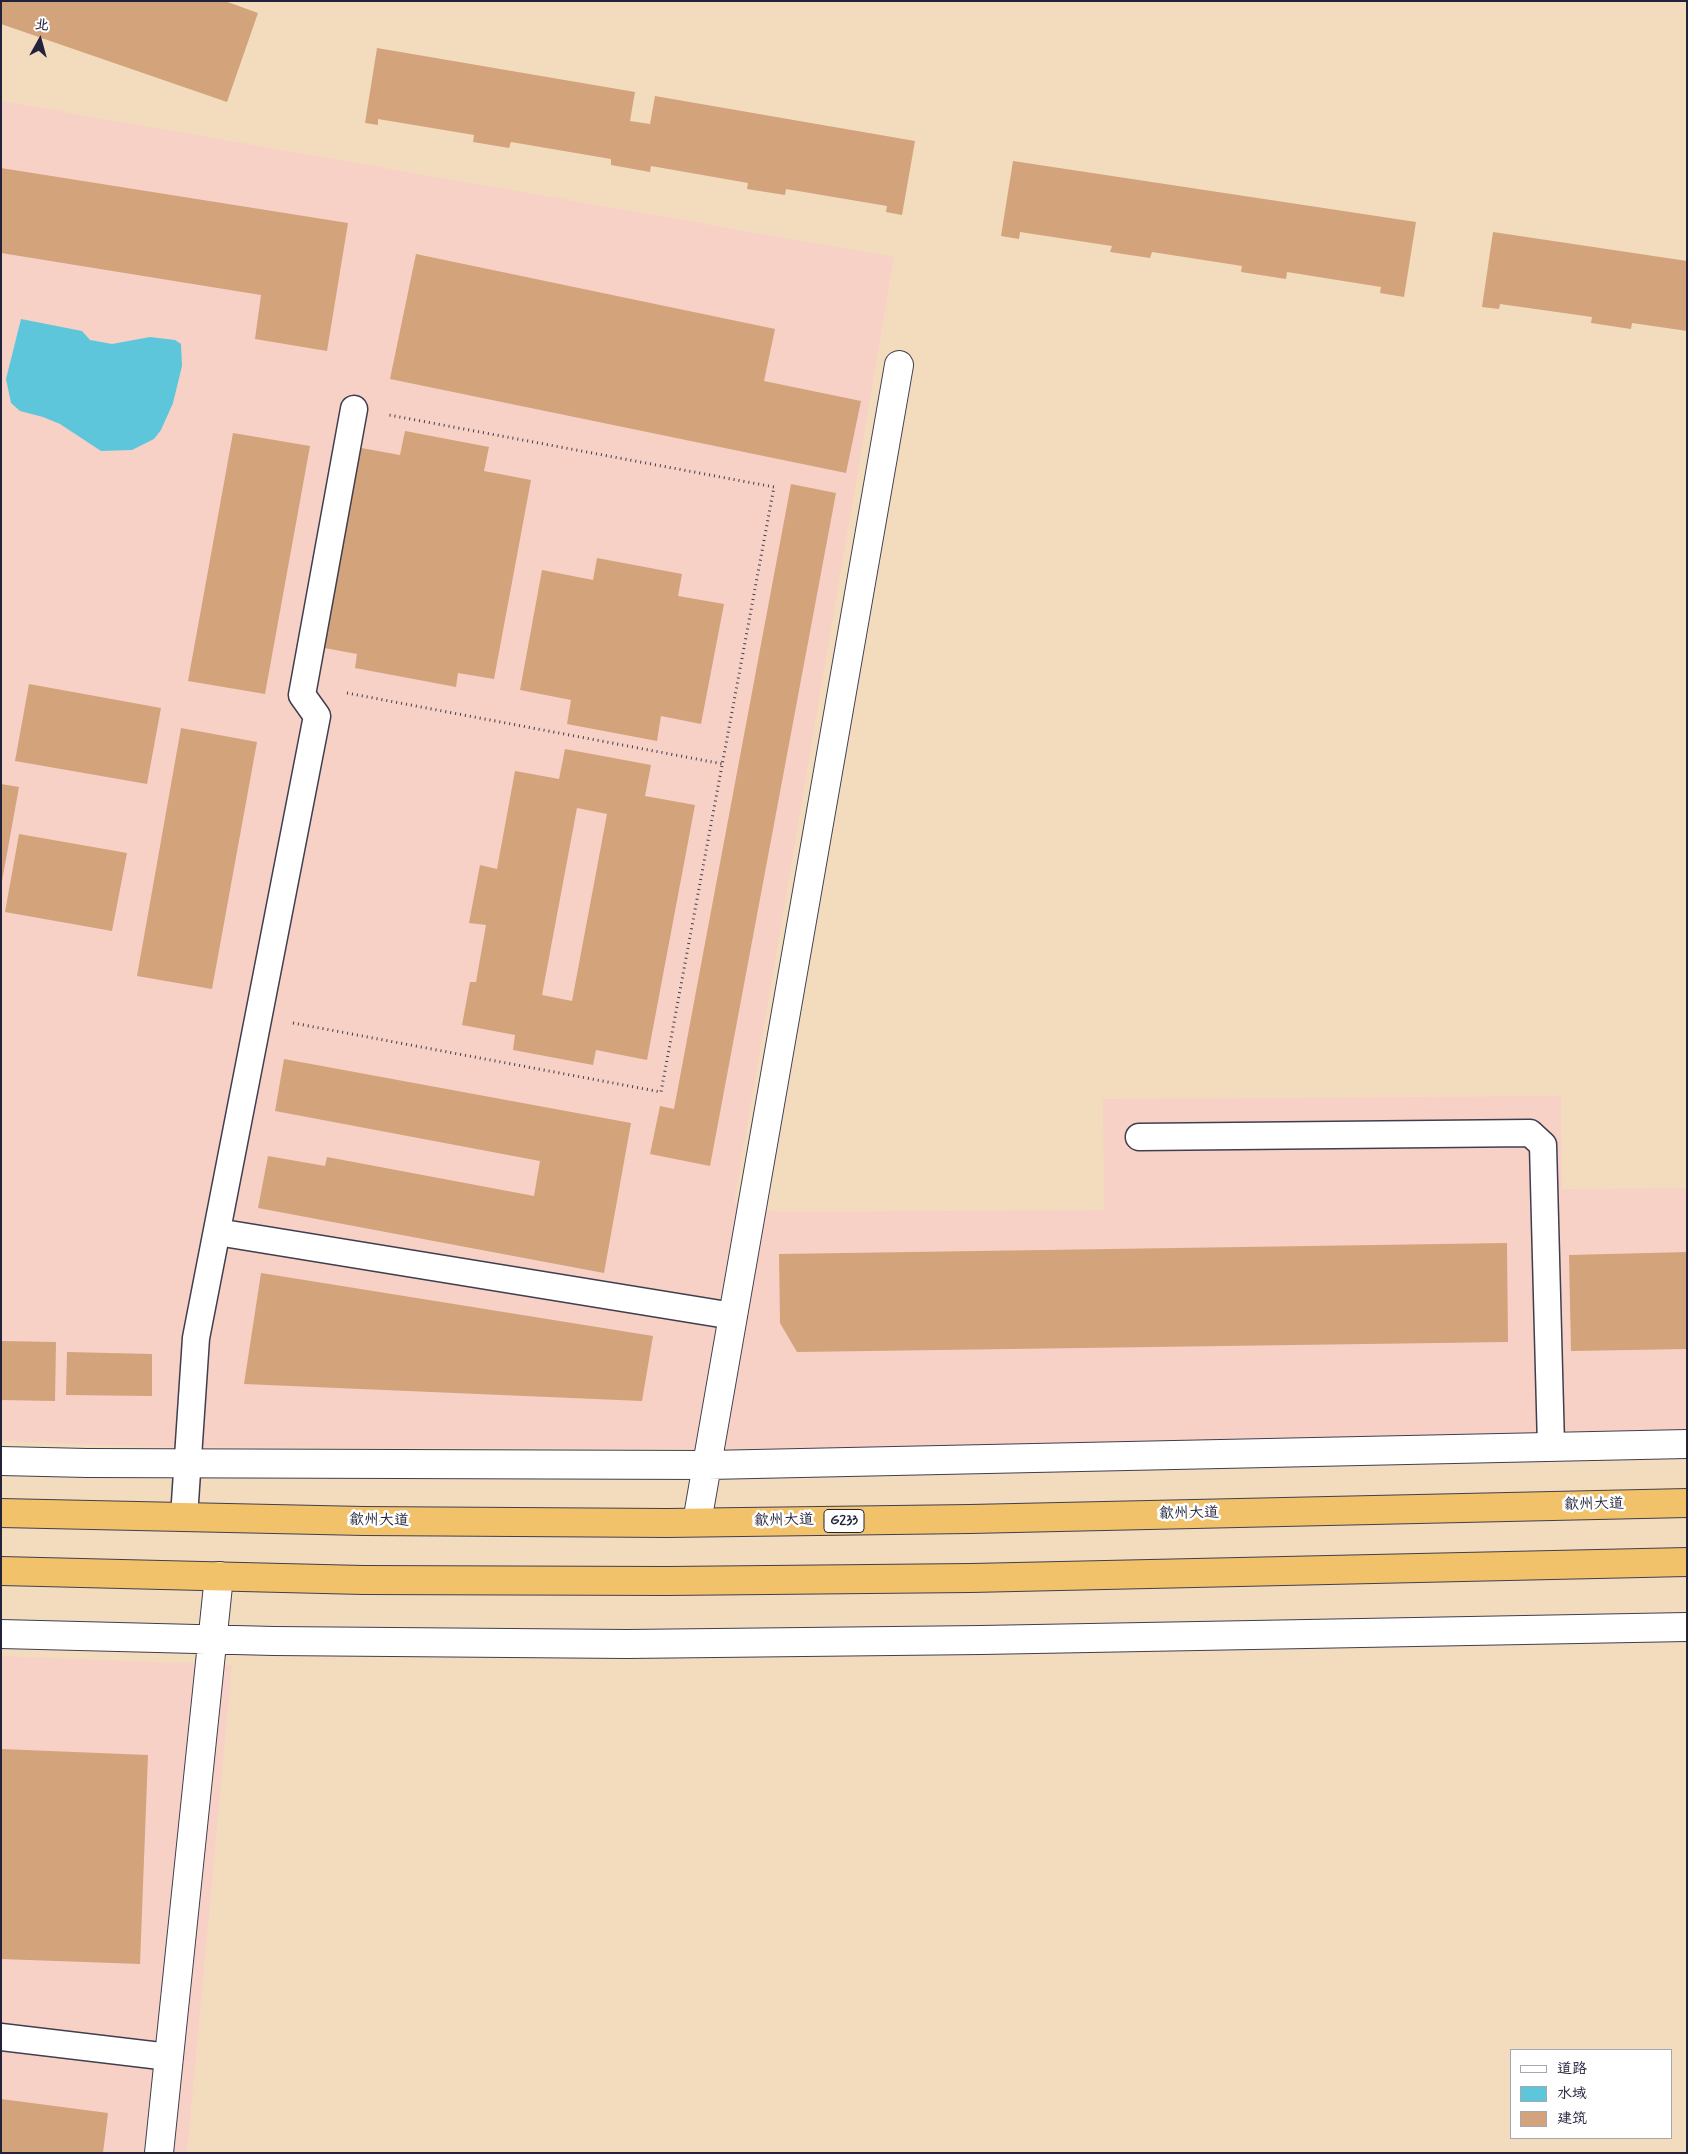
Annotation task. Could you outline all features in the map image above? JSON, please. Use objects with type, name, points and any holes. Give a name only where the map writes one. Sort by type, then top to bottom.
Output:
[{"type":"highway","name":"歙州大道","points":[[1,1513],[364,1521],[697,1522],[970,1519],[1687,1503]]},
{"type":"highway","points":[[1,1571],[372,1580],[706,1581],[971,1578],[1687,1562]]},
{"type":"street","points":[[697,1522],[899,365]]},
{"type":"street","points":[[1,1461],[708,1464],[1687,1444]]},
{"type":"street","points":[[159,2153],[219,1576]]},
{"type":"street","points":[[1,1634],[212,1640],[657,1644],[980,1640],[1687,1626]]},
{"type":"lane","points":[[184,1518],[196,1338],[317,716],[302,694],[303,685],[354,409]]},
{"type":"lane","points":[[1139,1137],[1530,1133],[1544,1145],[1551,1446]]},
{"type":"lane","points":[[217,1232],[734,1316]]},
{"type":"lane","points":[[1,2037],[169,2058]]},
{"type":"path","points":[[258,1017],[661,1092],[774,488],[354,409]]},
{"type":"path","points":[[303,685],[722,764]]},
{"type":"shaded area","points":[[1,101],[894,257],[734,1204],[777,1212],[1104,1210],[1103,1099],[1561,1096],[1562,1189],[1687,1188],[1687,1431],[750,1449],[157,1447],[1,1441]]},
{"type":"shaded area","points":[[1,1656],[232,1665],[187,2153],[1,2153]]},
{"type":"water","points":[[21,319],[82,331],[90,340],[112,344],[150,337],[175,340],[181,344],[182,366],[173,403],[161,430],[154,439],[132,450],[101,451],[60,424],[20,411],[11,403],[6,379]]},
{"type":"building","points":[[1,1],[225,1],[258,13],[227,102],[1,24]]},
{"type":"building","points":[[377,48],[635,92],[630,121],[650,124],[655,96],[915,141],[902,215],[886,212],[887,206],[786,189],[785,195],[747,189],[748,183],[651,166],[650,172],[611,165],[611,159],[511,142],[509,148],[473,142],[474,135],[378,119],[378,125],[365,123]]},
{"type":"building","points":[[1013,161],[1416,222],[1404,297],[1380,293],[1381,287],[1287,272],[1286,279],[1241,272],[1242,266],[1152,252],[1150,258],[1110,252],[1112,246],[1020,232],[1019,239],[1001,236]]},
{"type":"building","points":[[1,168],[348,223],[327,351],[255,339],[261,295],[1,253]]},
{"type":"building","points":[[1493,232],[1687,261],[1687,331],[1632,323],[1631,329],[1591,323],[1592,317],[1500,304],[1499,309],[1482,307]]},
{"type":"building","points":[[416,254],[775,329],[764,381],[861,401],[846,473],[390,379]]},
{"type":"building","points":[[405,431],[489,447],[484,471],[531,480],[494,679],[458,673],[456,687],[355,668],[357,654],[319,647],[356,447],[400,455]]},
{"type":"building","points":[[233,433],[310,446],[265,694],[188,681]]},
{"type":"building","points":[[791,484],[836,493],[710,1166],[650,1154],[660,1106],[674,1109]]},
{"type":"building","points":[[597,558],[682,574],[678,596],[724,604],[701,724],[661,716],[657,741],[567,724],[571,700],[520,690],[542,570],[593,580]]},
{"type":"building","points":[[29,684],[161,708],[147,784],[15,761]]},
{"type":"building","points":[[181,728],[257,742],[212,989],[137,976]]},
{"type":"building","points":[[565,749],[651,765],[645,796],[695,805],[647,1060],[596,1050],[593,1065],[513,1050],[515,1035],[462,1025],[470,982],[476,982],[486,925],[469,923],[480,865],[497,869],[515,771],[559,779]],"holes":[[[577,808],[607,814],[572,1001],[542,995]]]},
{"type":"building","points":[[1,784],[19,787],[2,881],[1,881]]},
{"type":"building","points":[[19,834],[127,853],[112,931],[5,912]]},
{"type":"building","points":[[284,1059],[631,1123],[604,1273],[258,1208],[268,1156],[325,1166],[327,1157],[534,1196],[540,1161],[275,1111]]},
{"type":"building","points":[[1507,1243],[1508,1342],[797,1352],[780,1323],[779,1254]]},
{"type":"building","points":[[1687,1252],[1687,1349],[1571,1351],[1569,1255]]},
{"type":"building","points":[[261,1273],[653,1336],[642,1401],[244,1384]]},
{"type":"building","points":[[1,1341],[56,1342],[55,1401],[1,1400]]},
{"type":"building","points":[[67,1352],[152,1354],[152,1396],[66,1395]]},
{"type":"building","points":[[1,1749],[148,1755],[140,1964],[1,1959]]},
{"type":"building","points":[[1,2099],[108,2113],[103,2153],[1,2153]]}]
